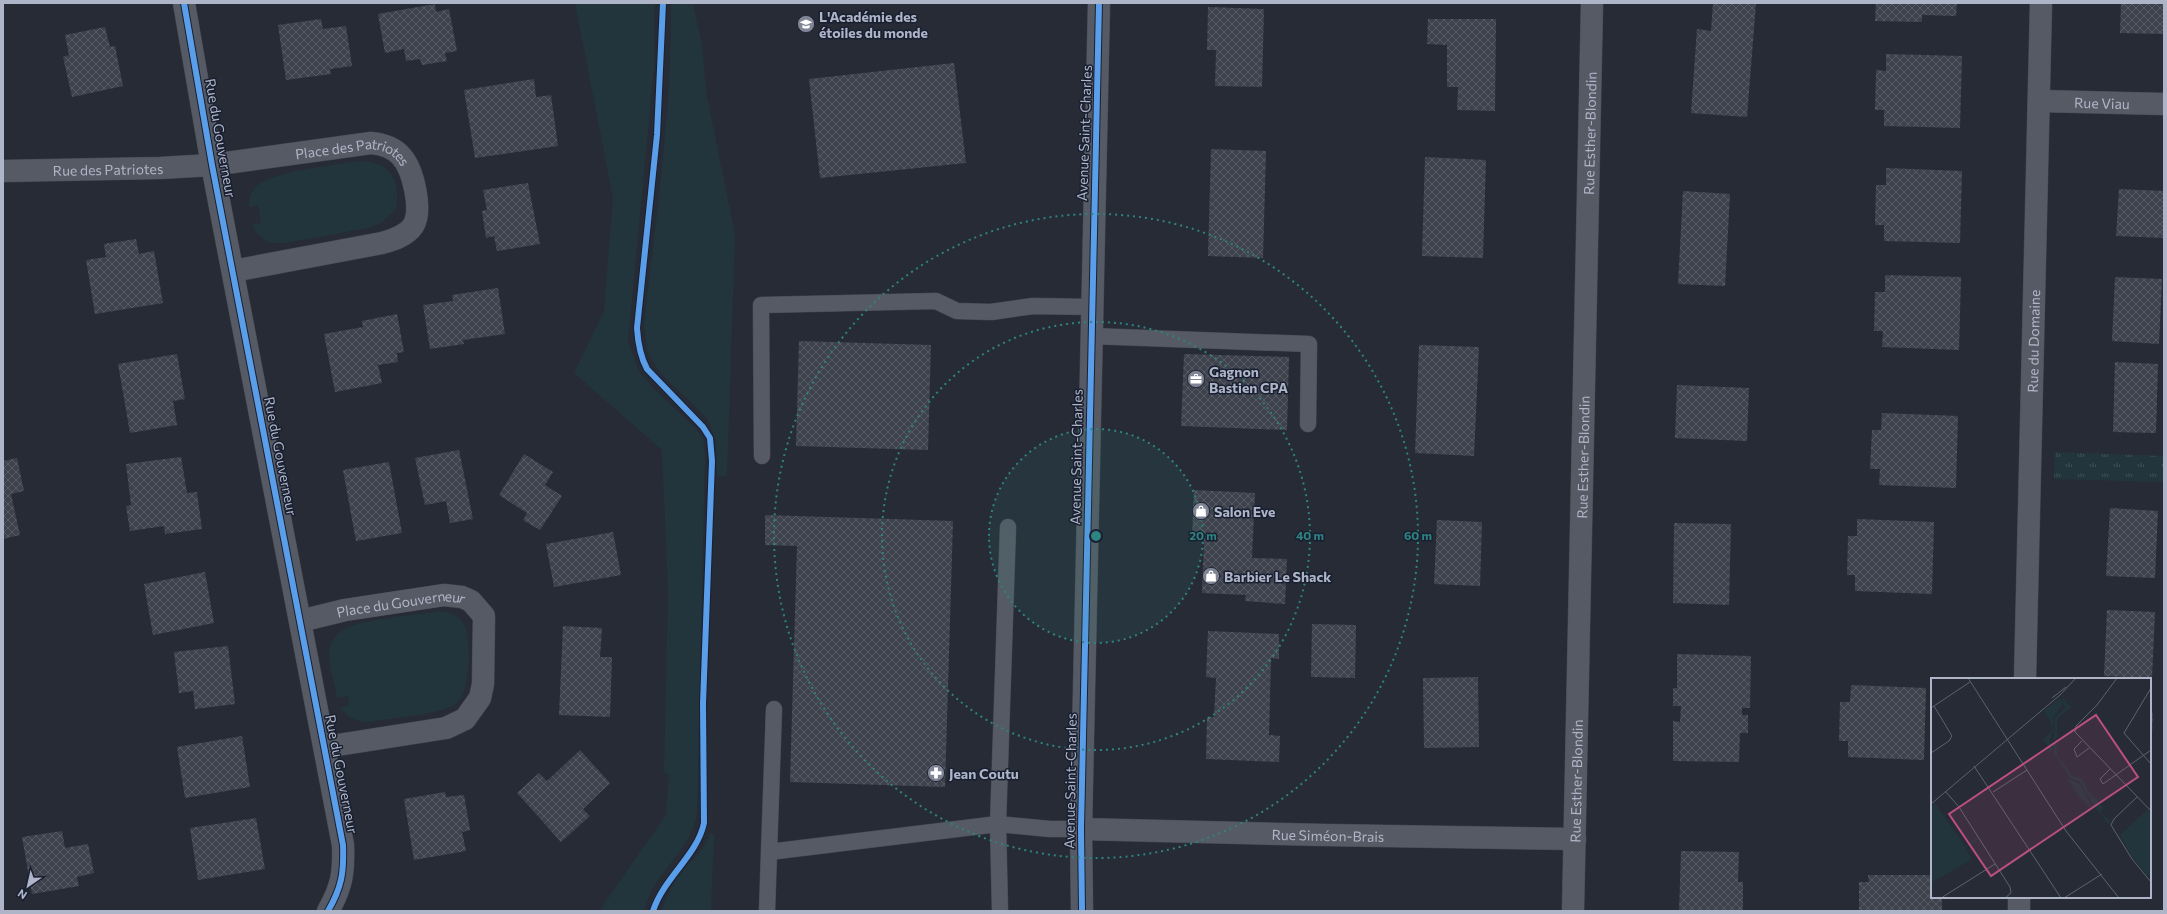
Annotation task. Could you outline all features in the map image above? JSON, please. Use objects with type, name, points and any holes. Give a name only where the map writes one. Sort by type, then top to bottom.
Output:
[{"type":"street","name":"Rue du Gouverneur","points":[[184,3],[212,165],[343,845],[344,867],[341,883],[328,911]]},
{"type":"street","name":"Avenue Saint-Charles","points":[[1082,911],[1081,828],[1099,3]]},
{"type":"street","name":"Rue Esther-Blondin","points":[[1573,911],[1592,3]]},
{"type":"street","name":"Rue du Domaine","points":[[2025,678],[2040,101],[2041,3]]},
{"type":"street","name":"Rue Viau","points":[[2040,101],[2164,104]]},
{"type":"street","name":"Place des Patriotes","points":[[212,165],[371,143],[382,144],[401,155],[411,173],[417,212],[414,225],[405,234],[394,240],[233,271]]},
{"type":"street","name":"Rue des Patriotes","points":[[3,171],[160,168],[212,165]]},
{"type":"street","name":"Place du Gouverneur","points":[[300,621],[345,610],[444,595],[462,597],[471,601],[484,616],[483,684],[480,698],[465,719],[446,728],[325,747]]},
{"type":"street","name":"Rue Siméon-Brais","points":[[1081,828],[1310,835],[1574,839]]},
{"type":"street","points":[[2019,898],[2019,911]]},
{"type":"lane","points":[[762,456],[761,305],[936,301],[957,311],[991,312],[1033,306],[1092,307]]},
{"type":"lane","points":[[1091,336],[1309,344],[1308,424]]},
{"type":"lane","points":[[1000,911],[998,824],[1008,527]]},
{"type":"lane","points":[[767,911],[774,709]]},
{"type":"lane","points":[[769,852],[998,824],[1050,828],[1081,828]]},
{"type":"green space","points":[[575,3],[654,3],[654,68],[628,341],[639,372],[653,388],[696,429],[703,439],[705,455],[697,814],[690,835],[685,844],[659,878],[643,911],[599,911],[666,815],[669,775],[664,772],[668,592],[662,450],[574,373],[604,311],[613,198]]},
{"type":"green space","points":[[671,3],[693,3],[702,45],[706,91],[735,235],[727,476],[717,476],[716,441],[707,418],[660,373],[648,353],[644,325],[666,124],[671,43]]},
{"type":"green space","points":[[360,161],[370,162],[386,169],[395,181],[397,189],[396,209],[381,223],[368,228],[285,243],[270,243],[256,233],[252,224],[261,223],[258,205],[249,207],[249,202],[254,189],[262,183],[287,173]]},
{"type":"green space","points":[[2055,452],[2164,456],[2164,482],[2054,479]]},
{"type":"green space","points":[[444,611],[456,616],[462,621],[468,638],[469,650],[467,676],[465,687],[457,703],[440,710],[400,718],[366,722],[348,716],[340,708],[349,705],[348,696],[337,698],[329,657],[330,646],[341,631],[367,622]]},
{"type":"green space","points":[[710,833],[714,835],[711,911],[661,911],[675,882],[702,849]]},
{"type":"building","points":[[1713,3],[1756,3],[1747,117],[1691,113],[1697,29],[1711,31]]},
{"type":"building","points":[[1876,3],[1957,3],[1956,16],[1922,15],[1922,22],[1875,21]]},
{"type":"building","points":[[2121,3],[2164,3],[2164,34],[2120,33]]},
{"type":"building","points":[[435,4],[436,12],[449,9],[457,51],[445,53],[447,61],[422,65],[420,59],[406,61],[404,49],[385,53],[378,14]]},
{"type":"building","points":[[1208,7],[1264,9],[1262,87],[1215,86],[1216,50],[1207,50]]},
{"type":"building","points":[[321,19],[323,29],[346,26],[352,66],[330,69],[331,74],[286,80],[278,25]]},
{"type":"building","points":[[1428,19],[1496,19],[1495,111],[1457,110],[1458,87],[1447,87],[1447,45],[1427,44]]},
{"type":"building","points":[[105,27],[110,47],[115,46],[123,86],[72,97],[63,57],[69,55],[65,35]]},
{"type":"building","points":[[1886,54],[1962,56],[1960,128],[1884,126],[1884,110],[1875,110],[1876,70],[1886,71]]},
{"type":"building","points":[[954,63],[966,163],[820,178],[809,79]]},
{"type":"building","points":[[534,79],[536,97],[551,95],[558,146],[475,158],[464,90]]},
{"type":"building","points":[[1211,149],[1266,151],[1263,258],[1208,256]]},
{"type":"building","points":[[1425,157],[1486,160],[1483,258],[1422,256]]},
{"type":"building","points":[[1886,168],[1962,171],[1960,243],[1884,241],[1884,225],[1875,225],[1876,185],[1886,185]]},
{"type":"building","points":[[528,183],[540,244],[497,251],[494,236],[486,238],[482,211],[487,210],[483,190]]},
{"type":"building","points":[[2119,189],[2164,191],[2164,238],[2116,236]]},
{"type":"building","points":[[1683,191],[1730,194],[1725,286],[1678,284]]},
{"type":"building","points":[[136,239],[139,254],[154,251],[163,303],[95,314],[86,260],[106,257],[104,244]]},
{"type":"building","points":[[1885,275],[1961,277],[1959,350],[1882,347],[1883,331],[1874,331],[1875,292],[1885,292]]},
{"type":"building","points":[[2115,277],[2162,279],[2159,344],[2112,341]]},
{"type":"building","points":[[498,288],[505,334],[463,340],[464,344],[430,349],[423,305],[453,301],[452,295]]},
{"type":"building","points":[[397,314],[404,352],[397,353],[398,362],[378,365],[382,383],[335,392],[324,334],[363,327],[362,321]]},
{"type":"building","points":[[799,341],[931,345],[928,450],[796,446]]},
{"type":"building","points":[[1419,345],[1479,347],[1474,456],[1415,453]]},
{"type":"building","points":[[177,354],[185,399],[173,401],[177,425],[130,433],[118,364]]},
{"type":"building","points":[[1184,354],[1289,357],[1287,430],[1181,426]]},
{"type":"building","points":[[2115,362],[2158,364],[2156,433],[2113,432]]},
{"type":"building","points":[[1677,385],[1749,388],[1747,441],[1675,438]]},
{"type":"building","points":[[1882,413],[1958,416],[1956,488],[1879,485],[1880,469],[1870,469],[1872,430],[1881,430]]},
{"type":"building","points":[[459,450],[473,519],[450,523],[446,501],[425,505],[415,458]]},
{"type":"building","points":[[524,454],[553,472],[545,485],[562,496],[540,530],[523,520],[527,513],[499,495]]},
{"type":"building","points":[[181,457],[187,493],[197,492],[202,529],[165,534],[164,526],[130,531],[126,506],[131,505],[126,464]]},
{"type":"building","points":[[17,458],[24,491],[11,494],[20,535],[3,539],[3,461]]},
{"type":"building","points":[[389,462],[402,533],[356,541],[343,470]]},
{"type":"building","points":[[1194,490],[1255,493],[1252,558],[1287,559],[1285,604],[1245,601],[1246,595],[1202,593],[1204,540],[1192,539]]},
{"type":"building","points":[[2110,508],[2158,511],[2155,578],[2106,576]]},
{"type":"building","points":[[765,515],[953,521],[945,787],[790,782],[797,546],[765,545]]},
{"type":"building","points":[[1857,519],[1934,522],[1932,594],[1855,591],[1855,575],[1847,575],[1848,536],[1857,536]]},
{"type":"building","points":[[1437,520],[1482,522],[1480,586],[1434,584]]},
{"type":"building","points":[[1674,523],[1731,524],[1729,605],[1673,603]]},
{"type":"building","points":[[613,532],[621,575],[554,587],[546,544]]},
{"type":"building","points":[[205,572],[214,623],[153,635],[144,584]]},
{"type":"building","points":[[2107,610],[2155,612],[2152,678],[2104,676]]},
{"type":"building","points":[[1312,624],[1356,625],[1355,678],[1311,677]]},
{"type":"building","points":[[563,626],[602,628],[600,657],[612,657],[610,717],[559,715]]},
{"type":"building","points":[[1208,631],[1279,634],[1279,659],[1271,658],[1269,735],[1280,736],[1279,762],[1206,759],[1207,717],[1214,717],[1216,678],[1206,677]]},
{"type":"building","points":[[228,646],[235,704],[195,709],[193,691],[179,693],[174,652]]},
{"type":"building","points":[[1677,654],[1751,656],[1750,708],[1742,708],[1742,715],[1748,715],[1748,733],[1740,733],[1739,762],[1673,761],[1673,721],[1680,722],[1681,706],[1673,706],[1673,688],[1677,688]]},
{"type":"building","points":[[1478,677],[1479,747],[1424,748],[1423,678]]},
{"type":"building","points":[[1851,685],[1926,688],[1924,760],[1848,757],[1848,741],[1839,741],[1840,702],[1850,702]]},
{"type":"building","points":[[2151,712],[2153,713],[2151,756]]},
{"type":"building","points":[[242,736],[250,787],[185,798],[177,747]]},
{"type":"building","points":[[580,750],[610,783],[583,809],[590,816],[561,842],[517,793],[539,773],[547,781]]},
{"type":"building","points":[[445,792],[446,797],[464,795],[470,830],[462,832],[466,851],[414,860],[404,799]]},
{"type":"building","points":[[2151,808],[2152,808],[2151,833]]},
{"type":"building","points":[[256,818],[265,869],[198,880],[190,828]]},
{"type":"building","points":[[62,831],[65,848],[88,844],[94,873],[77,877],[79,886],[32,894],[22,837]]},
{"type":"building","points":[[1681,851],[1739,852],[1738,882],[1743,882],[1743,911],[1679,911]]},
{"type":"building","points":[[1868,875],[1931,875],[1931,898],[1942,898],[1942,911],[1859,911],[1859,882],[1869,882]]},
{"type":"cycle path","points":[[184,3],[212,165],[343,845],[341,879],[333,902],[328,911]]},
{"type":"cycle path","points":[[653,911],[665,888],[695,846],[704,823],[703,704],[712,461],[710,438],[703,427],[647,369],[641,355],[638,339],[637,328],[657,135],[663,3]]},
{"type":"cycle path","points":[[1082,911],[1081,829],[1099,3]]},
{"type":"place","name":"L'Académie des étoiles du monde","points":[[806,24]]},
{"type":"place","name":"Gagnon Bastien CPA","points":[[1196,379]]},
{"type":"place","name":"Salon Eve","points":[[1201,511]]},
{"type":"place","name":"Barbier Le Shack","points":[[1211,576]]},
{"type":"place","name":"Jean Coutu","points":[[936,773]]}]
